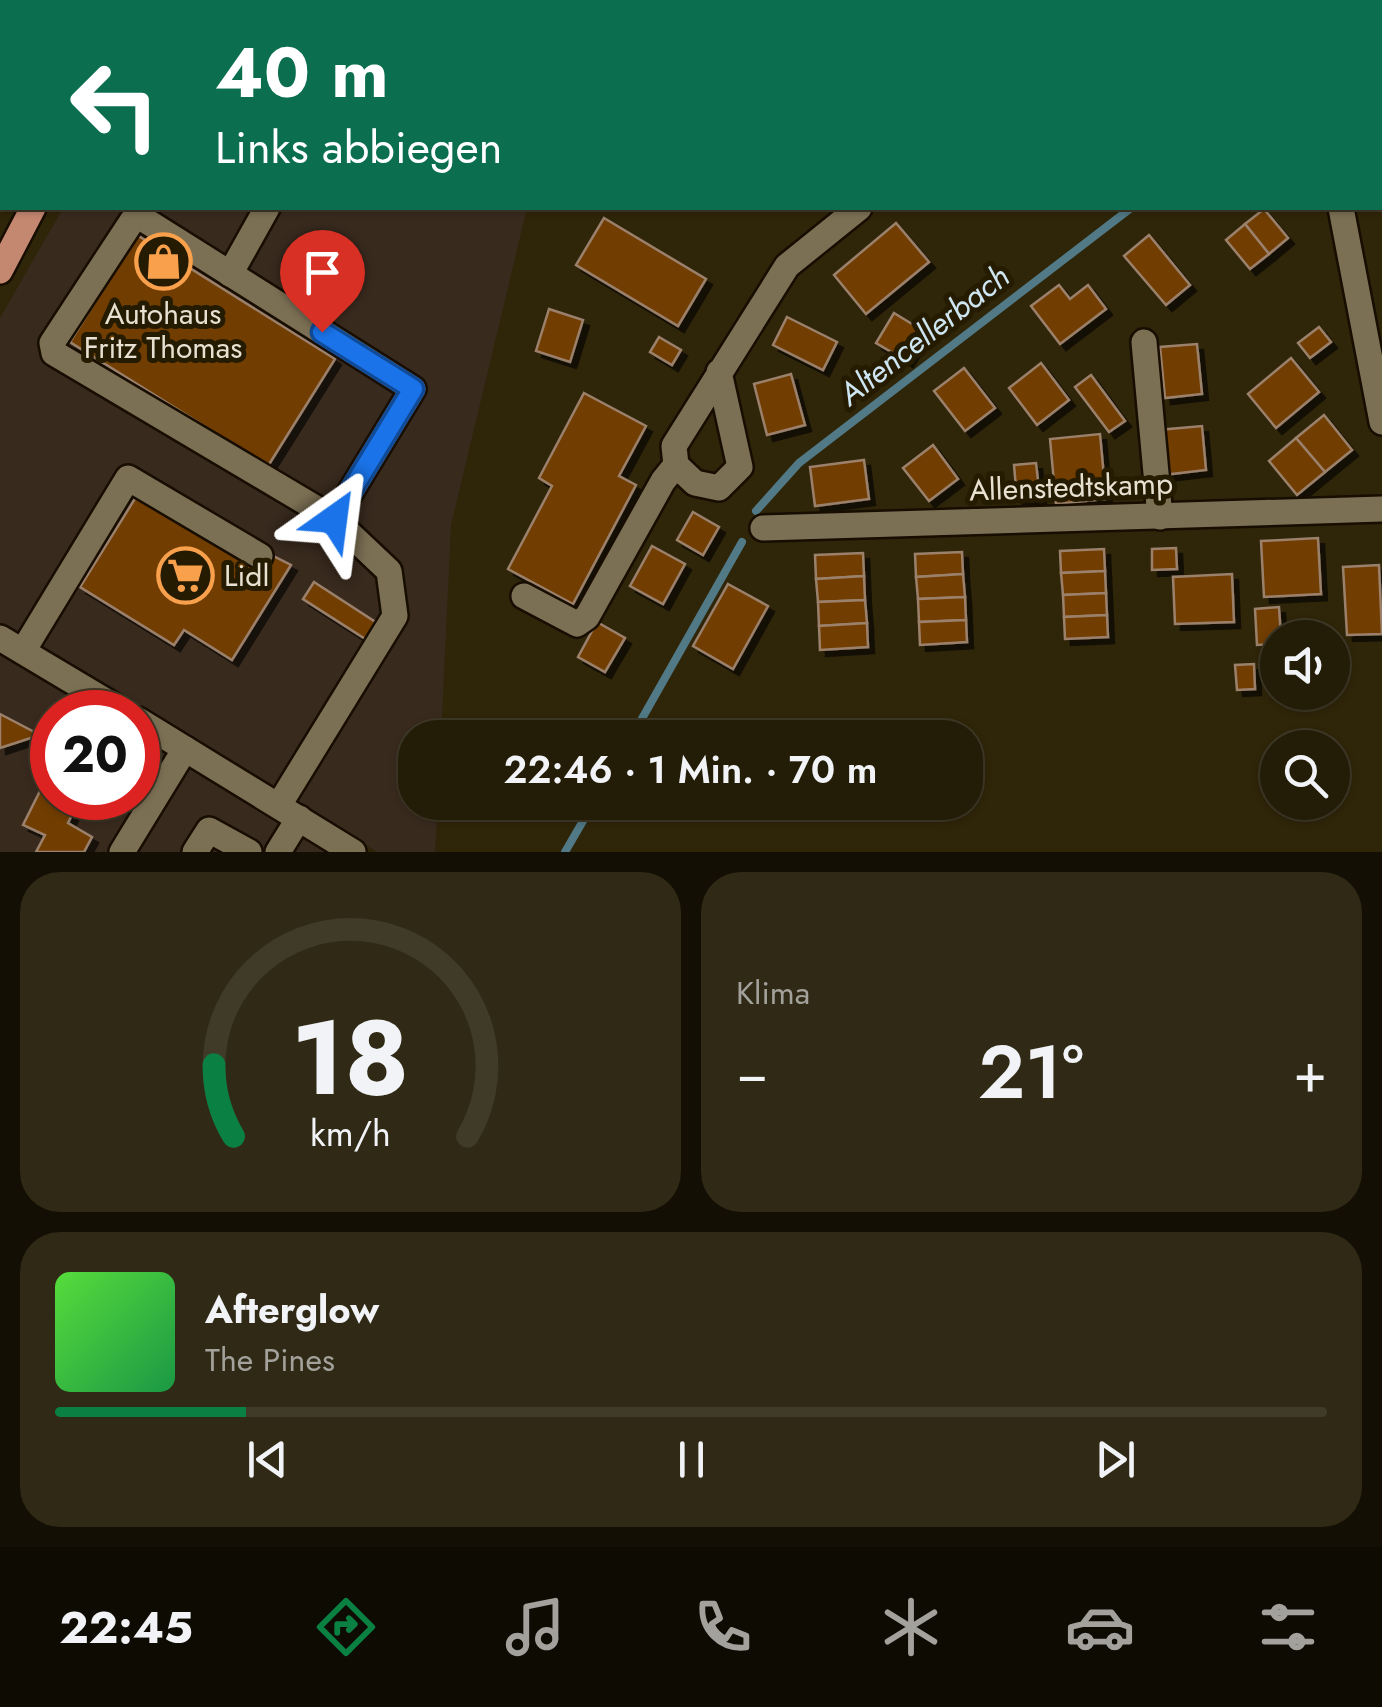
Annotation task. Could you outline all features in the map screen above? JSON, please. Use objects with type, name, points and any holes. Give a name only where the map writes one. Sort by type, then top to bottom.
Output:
[{"type":"main road","points":[[0,270],[32,210]]},
{"type":"street","points":[[230,274],[266,210]]},
{"type":"street","points":[[719,372],[740,467],[719,488],[695,483],[676,465],[674,446],[719,372],[787,266],[857,210]]},
{"type":"street","points":[[1340,210],[1382,422]]},
{"type":"street","points":[[278,852],[289,812],[395,616],[389,572],[334,519],[54,353],[52,343],[122,232],[140,217],[413,389],[334,519]]},
{"type":"street","points":[[1144,342],[1160,518]]},
{"type":"street","points":[[524,596],[578,624],[587,618],[663,481],[676,465]]},
{"type":"street","points":[[23,652],[128,478],[260,556]]},
{"type":"street","name":"Allenstedtskamp","points":[[762,528],[1382,509]]},
{"type":"street","points":[[0,638],[87,690]]},
{"type":"street","points":[[160,734],[353,852]]},
{"type":"street","points":[[122,852],[185,749]]},
{"type":"street","points":[[195,852],[209,830],[249,852]]},
{"type":"shaded area","points":[[62,210],[527,210],[451,525],[442,720],[398,720],[398,820],[437,820],[435,852],[377,852],[342,828],[328,852],[0,852],[0,318]]},
{"type":"building","points":[[1265,210],[1288,238],[1269,254],[1245,224]]},
{"type":"building","points":[[604,218],[706,279],[678,326],[576,265]]},
{"type":"building","points":[[896,223],[929,262],[866,314],[834,275]]},
{"type":"building","points":[[1245,224],[1269,254],[1250,269],[1226,240]]},
{"type":"building","points":[[137,235],[335,359],[268,466],[70,342]]},
{"type":"building","points":[[1149,235],[1190,285],[1166,305],[1124,256]]},
{"type":"building","points":[[1059,285],[1070,299],[1088,285],[1106,309],[1060,344],[1031,306]]},
{"type":"building","points":[[549,309],[583,320],[570,362],[536,351]]},
{"type":"building","points":[[894,313],[925,332],[907,361],[876,343]]},
{"type":"building","points":[[787,317],[837,342],[823,370],[773,345]]},
{"type":"building","points":[[1319,327],[1331,342],[1310,358],[1298,343]]},
{"type":"building","points":[[659,337],[681,350],[672,365],[650,352]]},
{"type":"building","points":[[1197,344],[1202,394],[1165,398],[1160,347]]},
{"type":"building","points":[[1291,358],[1319,392],[1276,428],[1248,394]]},
{"type":"building","points":[[1041,363],[1069,400],[1037,425],[1009,388]]},
{"type":"building","points":[[964,368],[995,408],[965,431],[934,391]]},
{"type":"building","points":[[791,374],[805,425],[767,435],[754,384]]},
{"type":"building","points":[[1091,375],[1125,421],[1109,432],[1075,387]]},
{"type":"building","points":[[584,393],[646,426],[619,476],[636,485],[573,604],[508,569],[552,486],[539,478]]},
{"type":"building","points":[[1324,415],[1352,450],[1325,472],[1296,438]]},
{"type":"building","points":[[1202,426],[1206,470],[1163,475],[1158,430]]},
{"type":"building","points":[[1100,434],[1106,499],[1056,504],[1050,439]]},
{"type":"building","points":[[1296,438],[1325,472],[1297,495],[1269,461]]},
{"type":"building","points":[[933,445],[958,479],[929,501],[903,468]]},
{"type":"building","points":[[864,460],[869,499],[815,506],[810,467]]},
{"type":"building","points":[[1036,463],[1040,498],[1017,500],[1014,465]]},
{"type":"building","name":"Lidl","points":[[141,489],[291,565],[232,660],[184,630],[174,645],[80,587]]},
{"type":"building","points":[[693,512],[719,527],[703,555],[677,540]]},
{"type":"building","points":[[1318,538],[1321,594],[1264,597],[1261,541]]},
{"type":"building","points":[[652,546],[685,564],[663,604],[630,586]]},
{"type":"building","points":[[1176,548],[1177,569],[1152,570],[1152,549]]},
{"type":"building","points":[[1104,549],[1105,571],[1061,573],[1060,551]]},
{"type":"building","points":[[962,552],[963,574],[916,577],[915,554]]},
{"type":"building","points":[[863,553],[864,576],[816,579],[815,555]]},
{"type":"building","points":[[1379,565],[1382,634],[1350,635],[1343,567]]},
{"type":"building","points":[[1105,571],[1106,593],[1063,595],[1061,573]]},
{"type":"building","points":[[963,574],[965,597],[918,599],[916,577]]},
{"type":"building","points":[[1232,574],[1234,622],[1175,624],[1173,577]]},
{"type":"building","points":[[864,576],[865,600],[818,602],[816,579]]},
{"type":"building","points":[[314,582],[377,623],[367,640],[303,599]]},
{"type":"building","points":[[728,584],[768,606],[733,669],[693,646]]},
{"type":"building","points":[[1106,593],[1107,615],[1064,617],[1063,595]]},
{"type":"building","points":[[965,597],[966,620],[919,622],[918,599]]},
{"type":"building","points":[[865,600],[867,623],[819,626],[818,602]]},
{"type":"building","points":[[1279,607],[1280,620],[1260,620],[1260,645],[1257,645],[1255,609]]},
{"type":"building","points":[[1107,615],[1108,637],[1065,639],[1064,617]]},
{"type":"building","points":[[966,620],[967,642],[920,645],[919,622]]},
{"type":"building","points":[[597,622],[625,638],[605,672],[578,657]]},
{"type":"building","points":[[867,623],[868,647],[820,650],[819,626]]},
{"type":"building","points":[[1254,664],[1255,689],[1237,690],[1235,665]]},
{"type":"building","points":[[0,714],[30,730],[30,738],[0,748]]},
{"type":"building","points":[[30,811],[30,820],[69,820],[68,823],[92,837],[84,852],[36,852],[45,835],[23,825]]},
{"type":"waterway","name":"Altencellerbach","points":[[756,511],[799,463],[1128,210]]},
{"type":"waterway","name":"Altencellerbach","points":[[641,720],[742,542]]},
{"type":"waterway","name":"Altencellerbach","points":[[565,852],[584,820]]},
{"type":"place","name":"Autohaus Fritz Thomas","points":[[163,262]]},
{"type":"place","name":"Lidl","points":[[185,576]]},
{"type":"route","points":[[322,332],[413,389],[334,519]]}]
